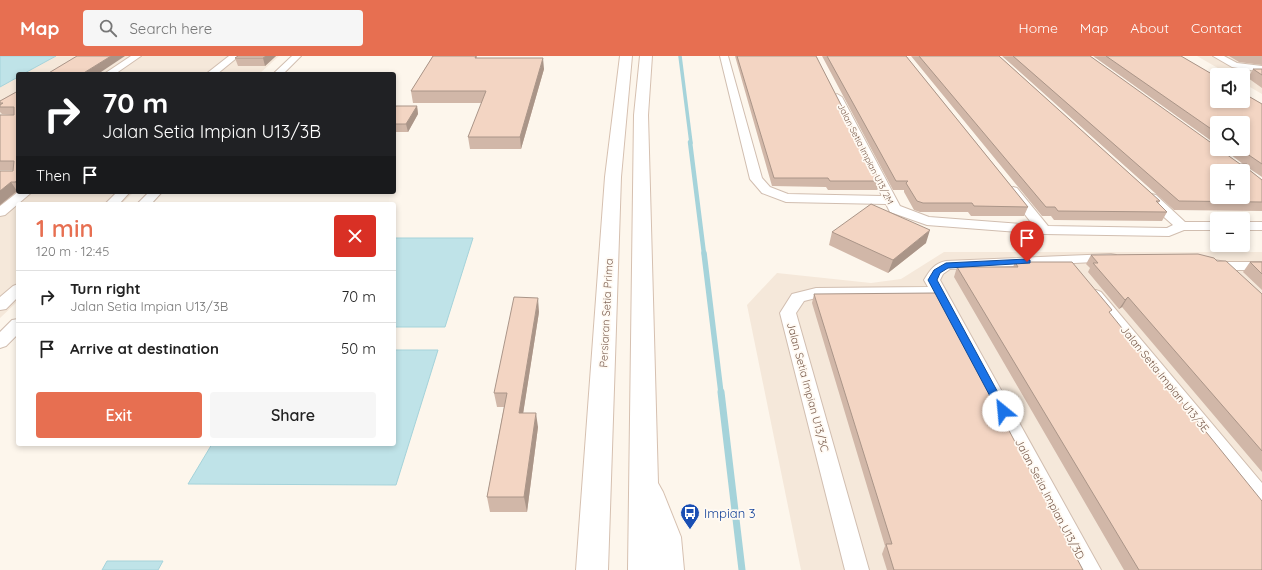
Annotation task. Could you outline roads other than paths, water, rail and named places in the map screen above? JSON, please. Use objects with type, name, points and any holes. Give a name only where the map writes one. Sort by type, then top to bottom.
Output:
[{"type":"street","points":[[112,72],[137,56]]},
{"type":"street","points":[[214,72],[234,56]]},
{"type":"street","points":[[280,72],[297,56]]},
{"type":"street","name":"Persiaran Setia Prima","points":[[592,570],[614,177],[626,56]]},
{"type":"street","points":[[724,56],[756,178],[766,190],[786,198],[893,204],[927,221],[1044,230],[1169,232],[1182,226],[1210,226]]},
{"type":"street","points":[[1217,56],[1235,65],[1251,69],[1262,69]]},
{"type":"street","points":[[644,570],[641,115],[648,62]]},
{"type":"street","name":"Jalan Setia Impian U13/2M","points":[[830,84],[893,204]]},
{"type":"street","points":[[614,177],[622,177],[628,174],[630,135],[641,115]]},
{"type":"street","points":[[1004,181],[1044,230]]},
{"type":"street","points":[[1142,190],[1182,226]]},
{"type":"street","points":[[0,212],[23,194]]},
{"type":"street","points":[[113,202],[122,194]]},
{"type":"street","points":[[145,202],[154,194]]},
{"type":"street","points":[[1250,226],[1262,226]]},
{"type":"street","points":[[936,286],[937,271],[946,265],[1122,258]]},
{"type":"street","name":"Jalan Setia Impian U13/3E","points":[[1068,260],[1262,498]]},
{"type":"street","points":[[1199,260],[1225,266],[1262,266]]},
{"type":"street","points":[[1225,266],[1241,281]]},
{"type":"street","name":"Jalan Setia Impian U13/3C","points":[[857,570],[788,313],[798,296],[816,293],[936,286]]},
{"type":"street","name":"Jalan Setia Impian U13/3D","points":[[936,286],[1089,570]]},
{"type":"street","points":[[0,305],[16,291]]},
{"type":"street","points":[[0,342],[16,326]]},
{"type":"street","points":[[644,480],[666,537],[668,570]]},
{"type":"water","points":[[0,56],[56,56],[27,72],[16,72],[16,78],[0,87]]},
{"type":"water","points":[[396,238],[473,238],[445,327],[396,327]]},
{"type":"water","points":[[396,350],[438,350],[396,485],[188,484],[211,446],[396,446]]},
{"type":"water","points":[[107,561],[163,561],[158,570],[102,570]]},
{"type":"waterway","points":[[680,56],[691,143]]},
{"type":"waterway","points":[[690,142],[704,254]]},
{"type":"waterway","points":[[704,253],[721,393]]},
{"type":"waterway","points":[[721,392],[742,570]]},
{"type":"place","name":"Impian 3","points":[[690,530]]}]
